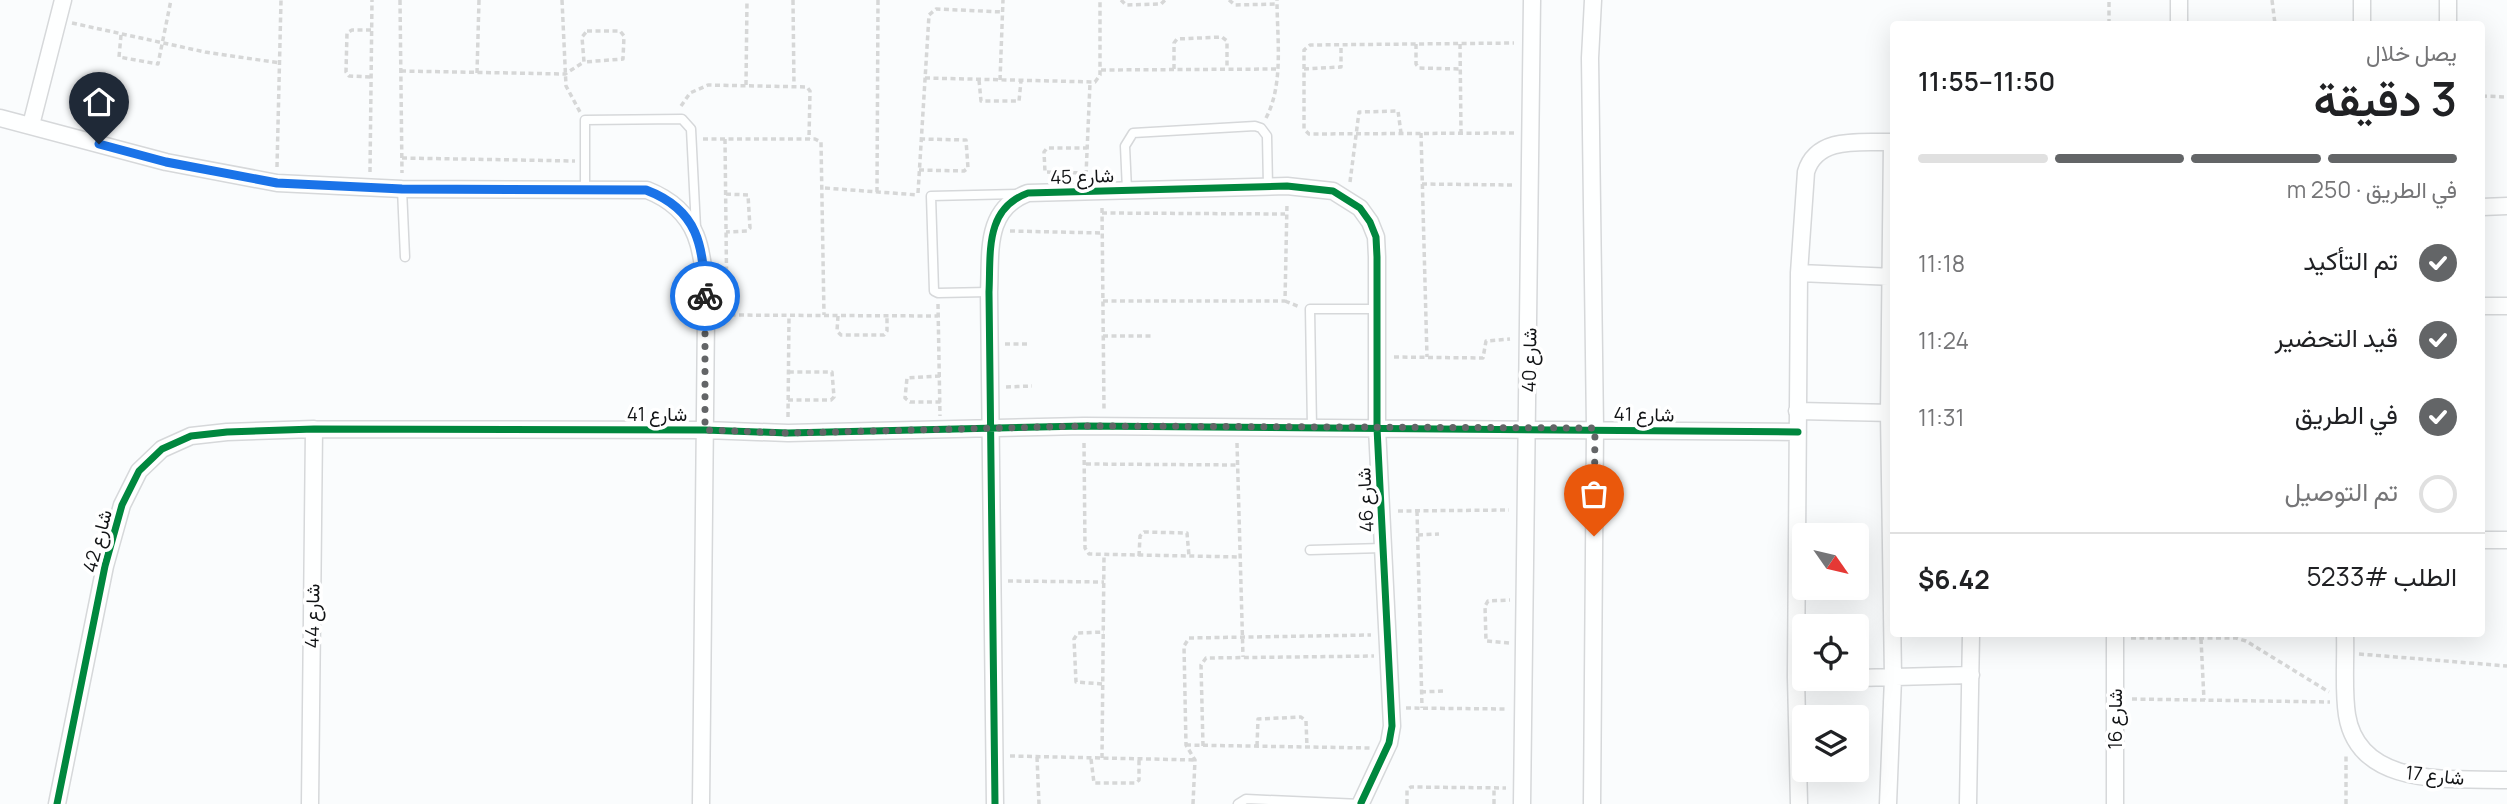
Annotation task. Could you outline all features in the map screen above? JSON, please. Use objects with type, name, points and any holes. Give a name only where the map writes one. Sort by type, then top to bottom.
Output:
[{"type":"street","points":[[31,125],[63,0]]},
{"type":"street","name":"شارع 40","points":[[1522,797],[1532,0]]},
{"type":"street","points":[[1592,804],[1595,428],[1590,58],[1593,0]]},
{"type":"street","points":[[2179,0],[2179,21]]},
{"type":"street","points":[[2362,0],[2362,21]]},
{"type":"street","points":[[2448,0],[2448,21]]},
{"type":"street","points":[[0,118],[166,162],[277,183],[402,189],[646,190],[662,196],[682,212],[696,233],[704,271],[706,315],[701,804]]},
{"type":"street","points":[[1799,614],[1798,273],[1804,191],[1810,159],[1826,146],[1890,142]]},
{"type":"street","name":"شارع 45","points":[[992,230],[1004,206],[1028,193],[1287,186],[1332,191],[1347,198]]},
{"type":"street","name":"شارع 46","points":[[1347,198],[1370,222],[1376,237],[1377,428],[1392,726],[1386,748],[1361,804]]},
{"type":"street","points":[[2485,207],[2507,206]]},
{"type":"street","points":[[992,230],[989,292],[993,429],[995,804]]},
{"type":"street","points":[[1798,273],[1890,277]]},
{"type":"street","points":[[2485,306],[2507,306]]},
{"type":"street","points":[[1797,411],[1890,414]]},
{"type":"street","name":"شارع 41","points":[[314,429],[705,430],[788,433],[940,432],[1104,426],[1595,428],[1798,432]]},
{"type":"street","name":"شارع 42","points":[[57,804],[105,566],[122,505],[139,471],[162,449],[191,436],[314,429]]},
{"type":"street","name":"شارع 44","points":[[310,804],[314,429]]},
{"type":"street","points":[[2485,540],[2507,540]]},
{"type":"street","points":[[1888,804],[1893,637]]},
{"type":"street","points":[[1968,804],[1971,637]]},
{"type":"street","name":"شارع 16","points":[[2115,637],[2115,804]]},
{"type":"street","name":"شارع 17","points":[[2346,637],[2346,703],[2350,726],[2361,748],[2390,769],[2434,778],[2507,780]]},
{"type":"street","points":[[1869,678],[1971,675]]},
{"type":"street","points":[[1800,691],[1800,804]]},
{"type":"lane","points":[[585,190],[585,120],[678,119],[688,123],[691,139],[696,233]]},
{"type":"lane","points":[[1127,190],[1126,141],[1138,131],[1261,128],[1266,136],[1268,187]]},
{"type":"lane","points":[[402,189],[405,257]]},
{"type":"lane","points":[[989,292],[937,293],[933,289],[931,196],[1028,193]]},
{"type":"lane","points":[[1312,428],[1310,309],[1377,309]]},
{"type":"lane","points":[[1310,550],[1383,548]]},
{"type":"lane","points":[[1238,804],[1246,799],[1361,804]]},
{"type":"path","points":[[121,35],[117,54],[121,58],[158,64],[171,0]]},
{"type":"path","points":[[277,183],[281,0]]},
{"type":"path","points":[[370,188],[372,0]]},
{"type":"path","points":[[400,0],[402,189]]},
{"type":"path","points":[[477,73],[479,0]]},
{"type":"path","points":[[562,0],[565,74],[570,95],[585,120]]},
{"type":"path","points":[[746,86],[747,0]]},
{"type":"path","points":[[793,0],[794,87]]},
{"type":"path","points":[[877,192],[878,0]]},
{"type":"path","points":[[1000,80],[1003,0]]},
{"type":"path","points":[[925,78],[1090,83],[1097,81],[1100,70],[1100,0]]},
{"type":"path","points":[[1121,0],[1126,5],[1161,4],[1166,0]]},
{"type":"path","points":[[1228,0],[1235,5],[1277,2],[1277,69],[1273,106],[1261,128]]},
{"type":"path","points":[[2109,0],[2109,21]]},
{"type":"path","points":[[2272,0],[2275,21]]},
{"type":"path","points":[[918,195],[932,11],[1003,12]]},
{"type":"path","points":[[58,20],[162,43],[280,63]]},
{"type":"path","points":[[371,77],[349,76],[346,72],[347,33],[352,30],[372,30]]},
{"type":"path","points":[[401,71],[565,74],[584,62],[621,60],[624,55],[623,34],[618,30],[584,32],[584,62]]},
{"type":"path","points":[[1174,69],[1175,40],[1222,37],[1227,41],[1227,69]]},
{"type":"path","points":[[1530,42],[1308,46],[1304,50],[1306,132],[1530,133]]},
{"type":"path","points":[[1416,44],[1416,64],[1419,68],[1460,69]]},
{"type":"path","points":[[1460,44],[1461,132]]},
{"type":"path","points":[[1304,69],[1341,67],[1342,45]]},
{"type":"path","points":[[1100,70],[1277,69]]},
{"type":"path","points":[[979,80],[979,98],[982,101],[1018,101],[1021,81]]},
{"type":"path","points":[[1085,191],[1090,83]]},
{"type":"path","points":[[678,119],[684,100],[699,88],[708,85],[806,87],[810,91],[808,139]]},
{"type":"path","points":[[2485,96],[2507,97]]},
{"type":"path","points":[[1347,198],[1358,134],[1358,113],[1398,111],[1401,133]]},
{"type":"path","points":[[1421,133],[1427,357]]},
{"type":"path","points":[[691,139],[817,139],[823,144],[824,315]]},
{"type":"path","points":[[726,139],[727,315]]},
{"type":"path","points":[[919,170],[964,171],[968,168],[966,140],[921,139]]},
{"type":"path","points":[[1086,173],[1045,172],[1044,152],[1047,148],[1087,148]]},
{"type":"path","points":[[402,158],[585,161]]},
{"type":"path","points":[[1422,184],[1531,187]]},
{"type":"path","points":[[1513,185],[1513,199]]},
{"type":"path","points":[[1102,300],[1285,301],[1287,186]]},
{"type":"path","points":[[824,188],[931,196]]},
{"type":"path","points":[[1102,191],[1104,426]]},
{"type":"path","points":[[726,194],[748,195],[750,228],[747,232],[726,232]]},
{"type":"path","points":[[1102,213],[1286,214]]},
{"type":"path","points":[[992,230],[1102,233]]},
{"type":"path","points":[[937,293],[940,432]]},
{"type":"path","points":[[706,315],[938,316]]},
{"type":"path","points":[[788,433],[789,315]]},
{"type":"path","points":[[838,315],[837,331],[841,335],[884,335],[887,331],[887,315]]},
{"type":"path","points":[[1103,336],[1153,336]]},
{"type":"path","points":[[1378,356],[1483,358],[1486,341],[1508,341],[1511,338]]},
{"type":"path","points":[[990,343],[1028,344]]},
{"type":"path","points":[[788,400],[831,400],[834,397],[832,372],[789,372]]},
{"type":"path","points":[[940,376],[907,378],[905,398],[910,402],[941,402]]},
{"type":"path","points":[[992,387],[1032,386]]},
{"type":"path","points":[[1084,426],[1084,548],[1091,555],[1239,557]]},
{"type":"path","points":[[1237,428],[1243,657]]},
{"type":"path","points":[[1086,464],[1238,466]]},
{"type":"path","points":[[1381,511],[1527,510]]},
{"type":"path","points":[[1417,511],[1422,708]]},
{"type":"path","points":[[1139,556],[1140,534],[1158,532],[1188,534],[1189,556]]},
{"type":"path","points":[[1418,535],[1439,534]]},
{"type":"path","points":[[1102,758],[1104,556]]},
{"type":"path","points":[[994,581],[1104,582]]},
{"type":"path","points":[[1523,600],[1490,601],[1485,606],[1487,642],[1523,641]]},
{"type":"path","points":[[1103,684],[1076,682],[1074,639],[1078,633],[1104,632]]},
{"type":"path","points":[[1194,804],[1195,760],[1185,745],[1185,643],[1191,637],[1388,635]]},
{"type":"path","points":[[2158,637],[2246,641],[2346,703]]},
{"type":"path","points":[[2201,638],[2204,700]]},
{"type":"path","points":[[2346,653],[2507,666]]},
{"type":"path","points":[[1203,746],[1202,662],[1209,657],[1388,656]]},
{"type":"path","points":[[1421,692],[1443,691]]},
{"type":"path","points":[[2115,698],[2346,703]]},
{"type":"path","points":[[1391,709],[1522,709]]},
{"type":"path","points":[[1257,746],[1258,719],[1301,717],[1306,721],[1307,747]]},
{"type":"path","points":[[1185,745],[1386,748]]},
{"type":"path","points":[[994,756],[1195,760]]},
{"type":"path","points":[[1037,757],[1039,804]]},
{"type":"path","points":[[1091,758],[1092,781],[1095,783],[1137,783],[1139,759]]},
{"type":"path","points":[[1407,804],[1407,790],[1411,787],[1494,787],[1522,797]]},
{"type":"path","points":[[1494,787],[1494,804]]},
{"type":"cycle path","points":[[995,804],[989,292],[991,248],[997,221],[1014,200],[1028,193],[1287,186],[1333,191],[1360,208],[1376,237],[1377,428],[1392,726],[1389,743],[1361,803]]},
{"type":"cycle path","points":[[57,804],[105,566],[122,505],[139,471],[162,449],[191,436],[314,429],[705,430],[788,433],[1084,426],[1798,432]]},
{"type":"way so far","points":[[705,296],[705,430],[788,433],[940,432],[1084,426],[1595,428],[1594,536]]},
{"type":"route","points":[[99,144],[166,162],[277,183],[402,189],[646,190],[676,205],[688,218],[701,250],[705,296]]}]
